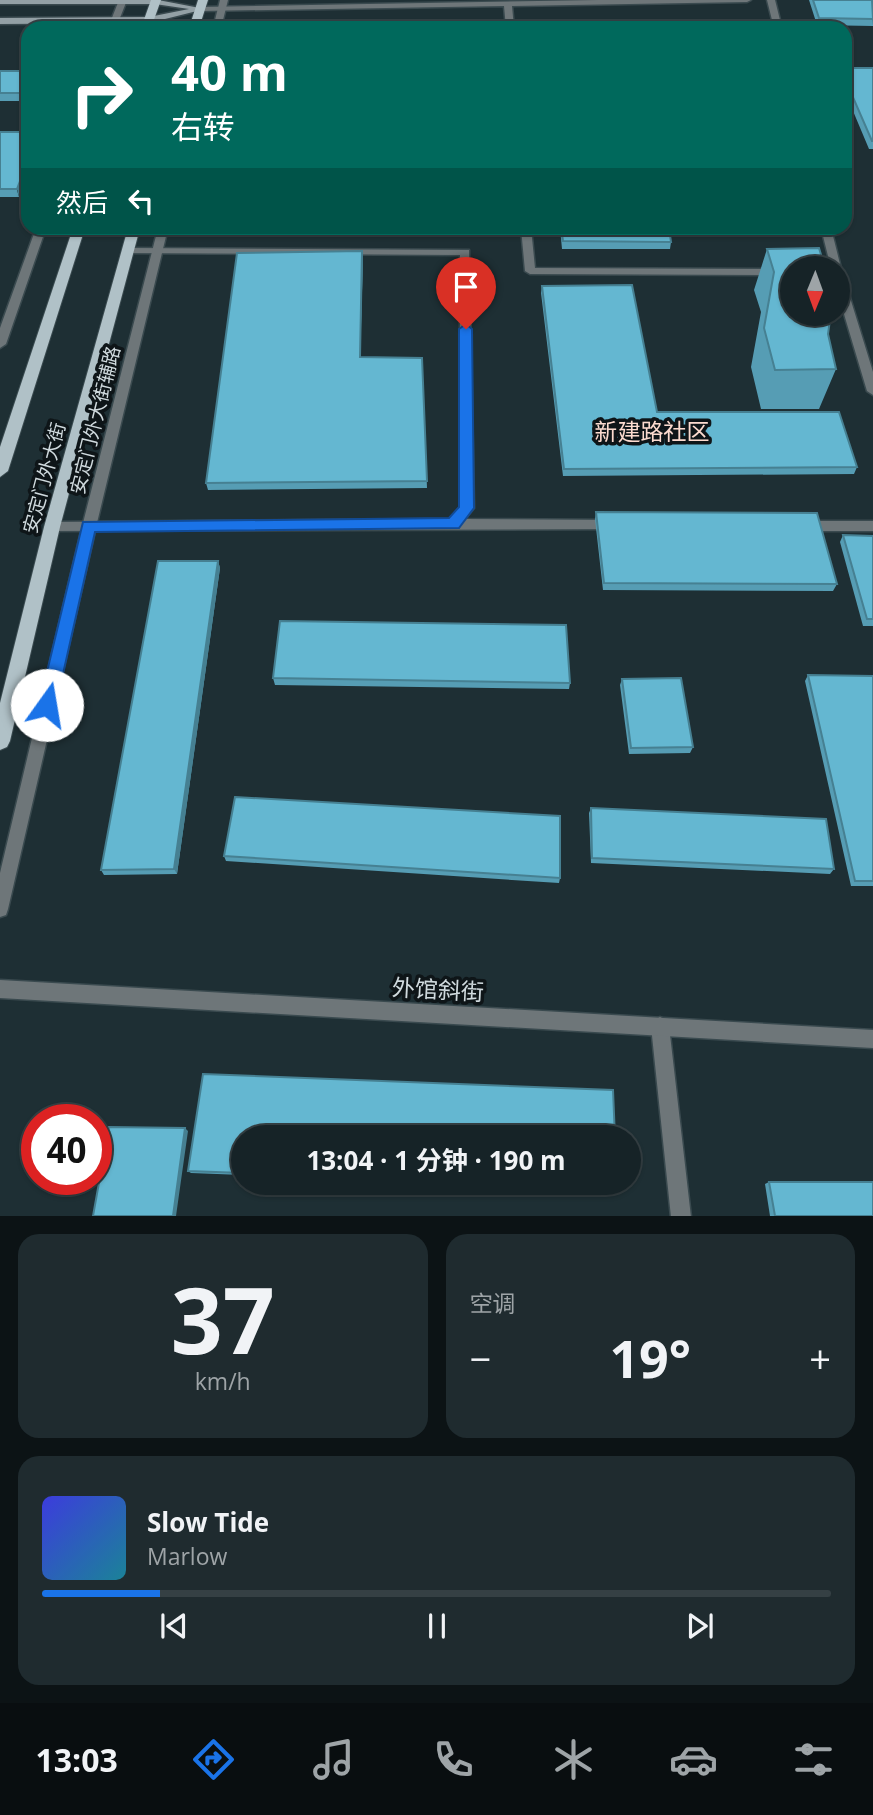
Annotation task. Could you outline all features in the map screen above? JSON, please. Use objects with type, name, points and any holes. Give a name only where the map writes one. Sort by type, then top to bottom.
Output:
[{"type":"main road","points":[[149,21],[156,1]]},
{"type":"main road","points":[[0,2],[156,1],[202,4]]},
{"type":"main road","points":[[156,21],[202,4]]},
{"type":"main road","points":[[196,21],[202,4]]},
{"type":"main road","points":[[0,21],[21,22]]},
{"type":"main road","points":[[0,471],[77,235]]},
{"type":"main road","name":"安定门外大街","points":[[0,741],[52,527],[132,235]]},
{"type":"street","points":[[202,4],[508,5],[747,0]]},
{"type":"street","points":[[771,0],[776,21]]},
{"type":"street","points":[[114,21],[123,1]]},
{"type":"street","points":[[219,21],[223,4]]},
{"type":"street","points":[[508,5],[509,21]]},
{"type":"street","points":[[0,344],[39,235]]},
{"type":"street","name":"安定门外大街辅路","points":[[0,909],[89,527],[161,235]]},
{"type":"street","points":[[527,235],[530,271],[780,272]]},
{"type":"street","points":[[829,235],[833,256]]},
{"type":"street","points":[[128,251],[465,252],[467,508],[453,524]]},
{"type":"street","points":[[850,315],[873,391]]},
{"type":"street","points":[[52,527],[621,525]]},
{"type":"street","points":[[789,526],[873,526]]},
{"type":"street","name":"外馆斜街","points":[[0,989],[873,1039]]},
{"type":"street","points":[[660,1026],[681,1216]]},
{"type":"building","points":[[813,0],[872,0],[873,19],[819,18]]},
{"type":"building","points":[[852,68],[873,68],[872,141],[852,95]]},
{"type":"building","points":[[0,71],[21,71],[21,93],[0,93]]},
{"type":"building","points":[[0,132],[21,132],[21,178],[17,189],[0,189]]},
{"type":"building","points":[[562,235],[670,235],[671,242],[563,241]]},
{"type":"building","points":[[819,248],[821,256],[780,256],[780,326],[829,326],[828,334],[836,369],[775,370],[764,328],[774,272],[767,249]]},
{"type":"building","points":[[362,251],[360,357],[422,358],[427,481],[206,483],[237,253]]},
{"type":"building","points":[[632,285],[657,412],[839,412],[857,467],[564,469],[542,286]]},
{"type":"building","points":[[596,512],[817,513],[837,584],[604,583]]},
{"type":"building","points":[[843,535],[873,536],[873,619],[867,619]]},
{"type":"building","points":[[158,561],[218,561],[174,869],[101,870]]},
{"type":"building","points":[[280,621],[566,625],[570,683],[273,678]]},
{"type":"building","points":[[808,675],[873,676],[873,881],[855,881]]},
{"type":"building","points":[[681,678],[693,747],[631,748],[622,679]]},
{"type":"building","points":[[235,797],[560,816],[560,878],[224,856]]},
{"type":"building","points":[[591,808],[826,819],[834,869],[592,858]]},
{"type":"building","points":[[203,1074],[613,1090],[614,1125],[231,1125],[231,1173],[188,1171]]},
{"type":"building","points":[[112,1127],[185,1128],[173,1216],[93,1216],[97,1195],[112,1195]]},
{"type":"building","points":[[769,1182],[873,1182],[873,1216],[775,1216]]},
{"type":"district","name":"新建路社区","points":[[652,431]]},
{"type":"route","points":[[47,705],[89,527],[453,524],[467,508],[466,329]]}]
